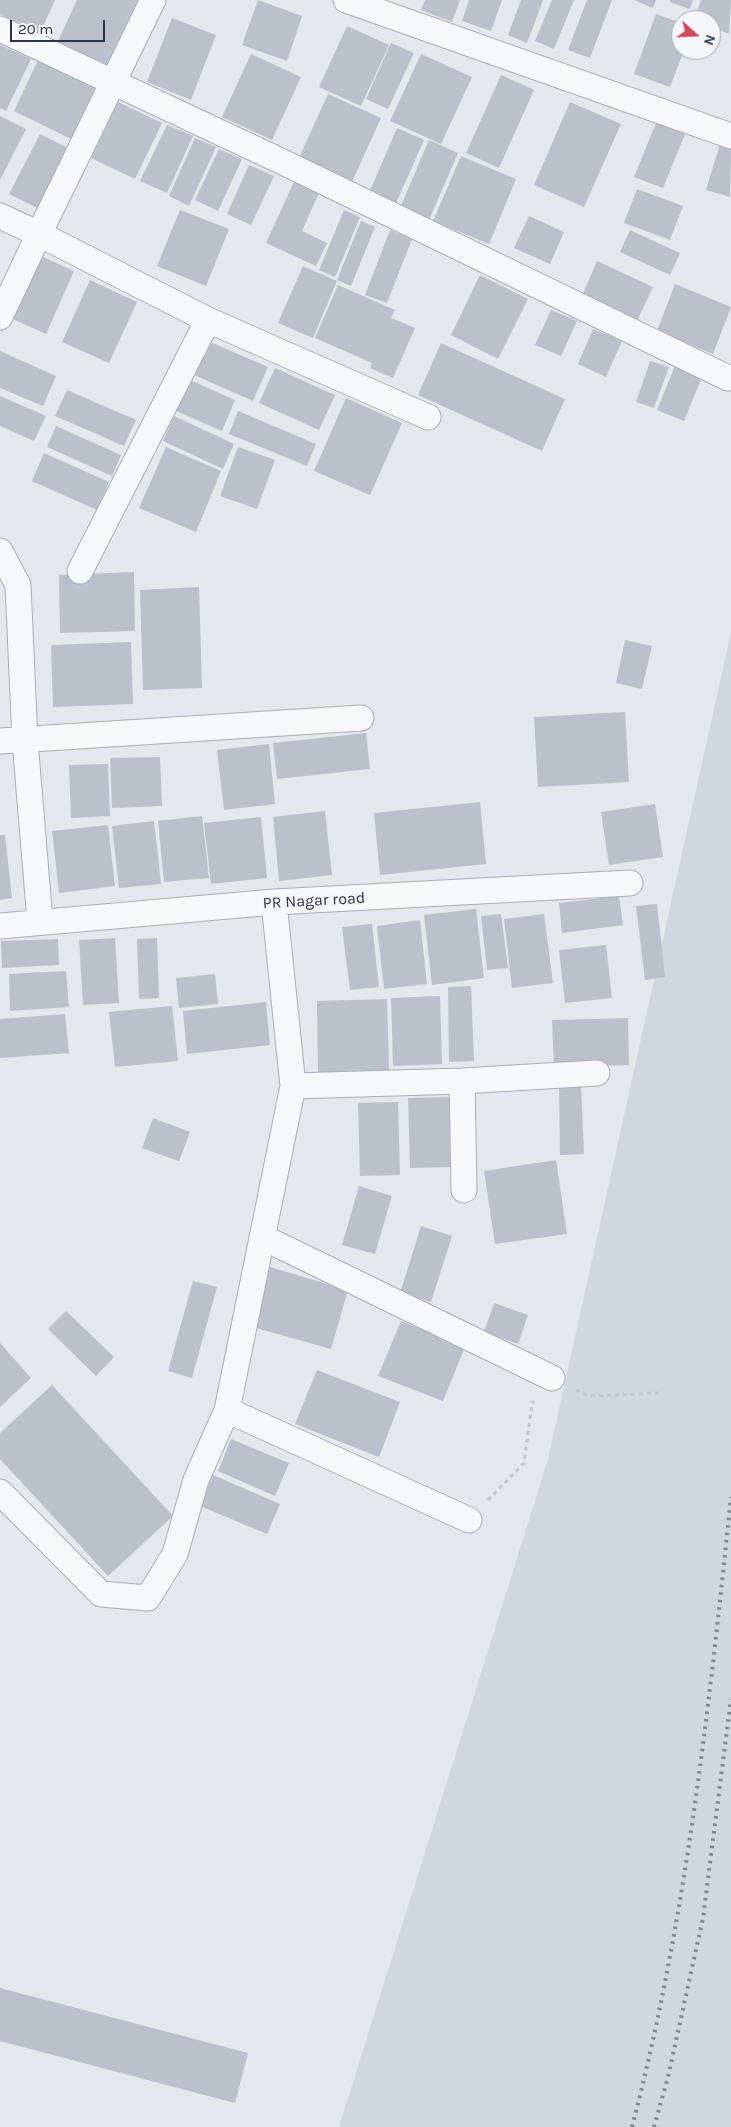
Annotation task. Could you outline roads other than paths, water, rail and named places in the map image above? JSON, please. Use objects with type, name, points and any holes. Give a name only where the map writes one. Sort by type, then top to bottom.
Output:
[{"type":"street","points":[[0,317],[153,0]]},
{"type":"street","points":[[346,0],[731,136]]},
{"type":"street","points":[[0,29],[728,378]]},
{"type":"street","points":[[0,216],[208,320],[428,417]]},
{"type":"street","points":[[80,571],[208,320]]},
{"type":"street","points":[[0,552],[18,585],[25,741],[40,921]]},
{"type":"street","points":[[0,741],[25,741],[361,718]]},
{"type":"street","name":"PR Nagar road","points":[[0,926],[274,902],[630,883]]},
{"type":"street","points":[[0,1492],[101,1594],[148,1598],[175,1554],[196,1480],[227,1410],[293,1086],[274,902]]},
{"type":"street","points":[[293,1086],[462,1081],[597,1073]]},
{"type":"street","points":[[462,1081],[464,1190]]},
{"type":"street","points":[[262,1237],[552,1378]]},
{"type":"street","points":[[227,1410],[469,1520]]},
{"type":"railway","points":[[632,2127],[667,1971],[694,1814],[731,1497]]},
{"type":"railway","points":[[654,2127],[668,2077],[703,1918],[731,1699]]}]
